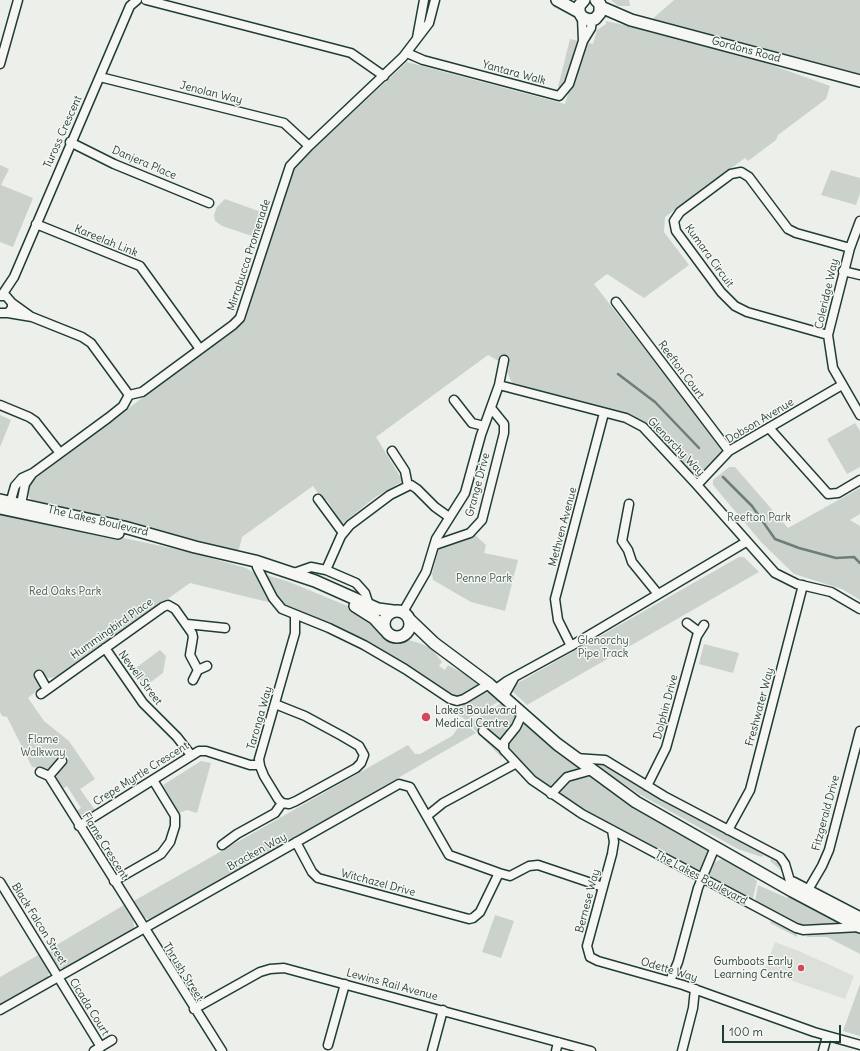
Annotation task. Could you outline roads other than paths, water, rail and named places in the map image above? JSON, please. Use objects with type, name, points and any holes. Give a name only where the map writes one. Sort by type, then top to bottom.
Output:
[{"type":"street","points":[[0,64],[18,0]]},
{"type":"street","points":[[16,9],[21,0]]},
{"type":"street","name":"Tuross Crescent","points":[[3,315],[12,308],[6,298],[70,142],[100,77],[130,6],[137,0]]},
{"type":"street","points":[[146,0],[351,53],[384,76]]},
{"type":"street","name":"Mirrabucca Promenade","points":[[416,39],[424,0]]},
{"type":"street","name":"Mirrabucca Promenade","points":[[129,395],[142,392],[233,325],[240,318],[290,166],[407,53],[429,23],[435,0]]},
{"type":"street","name":"Gordons Road","points":[[557,0],[860,81]]},
{"type":"street","points":[[581,0],[579,6],[593,10]]},
{"type":"street","name":"Yantara Walk","points":[[407,53],[423,60],[558,96],[569,84],[583,40],[590,28],[593,10]]},
{"type":"street","name":"Jenolan Way","points":[[100,77],[284,123],[309,146]]},
{"type":"street","name":"Danjera Place","points":[[70,142],[114,164],[209,203]]},
{"type":"street","name":"Kumara Circuit","points":[[828,335],[747,312],[735,306],[720,292],[676,231],[674,221],[680,212],[725,179],[736,172],[741,172],[749,177],[788,229],[796,233],[850,248]]},
{"type":"street","name":"Coleridge Way","points":[[860,221],[850,248],[828,335],[830,358],[842,385],[860,415]]},
{"type":"street","name":"Kareelah Link","points":[[36,224],[140,266],[200,349]]},
{"type":"street","points":[[844,271],[860,275]]},
{"type":"street","points":[[6,298],[32,317],[82,337],[91,343],[129,395],[123,406],[33,473],[18,481],[10,506]]},
{"type":"street","name":"Reefton Court","points":[[616,302],[729,451]]},
{"type":"street","points":[[3,315],[32,317]]},
{"type":"street","name":"Grange Drive","points":[[402,614],[426,572],[436,539],[465,493],[484,426],[499,385],[504,360]]},
{"type":"street","name":"Glenorchy Way","points":[[499,385],[626,418],[643,427],[775,573],[782,578],[831,592],[860,609]]},
{"type":"street","name":"Dobson Avenue","points":[[697,485],[729,451],[842,385]]},
{"type":"street","points":[[454,400],[472,423],[484,426]]},
{"type":"street","points":[[0,405],[29,416],[35,421],[60,453]]},
{"type":"street","name":"Grange Drive","points":[[435,544],[470,533],[482,520],[504,432],[504,424],[490,408]]},
{"type":"street","name":"Methven Avenue","points":[[571,646],[558,620],[555,599],[604,413]]},
{"type":"street","points":[[769,428],[828,494],[838,493],[860,480]]},
{"type":"street","points":[[392,451],[405,470],[408,486]]},
{"type":"street","points":[[326,570],[343,533],[350,525],[390,495],[408,486],[411,485],[417,489],[449,517]]},
{"type":"street","points":[[318,499],[343,533]]},
{"type":"street","points":[[629,504],[622,541],[628,550],[632,562],[658,594]]},
{"type":"street","name":"The Lakes Boulevard","points":[[10,506],[118,533],[195,547],[255,561],[294,574],[369,605],[402,614],[434,643],[496,690],[574,758],[656,814],[718,849],[805,894],[860,927]]},
{"type":"street","points":[[257,567],[279,607],[295,615],[342,633],[377,652],[450,700],[457,701],[496,690],[514,677],[571,646],[746,542]]},
{"type":"street","name":"The Lakes Boulevard","points":[[222,554],[352,604],[374,618],[385,630]]},
{"type":"street","points":[[294,574],[311,567],[326,570],[356,584],[364,593],[369,605]]},
{"type":"street","name":"Freshwater Way","points":[[728,830],[750,790],[803,585]]},
{"type":"street","name":"Hummingbird Place","points":[[39,675],[44,691],[166,606],[172,607],[186,624],[193,637],[190,655],[198,670]]},
{"type":"street","points":[[402,614],[408,631],[402,637],[394,637],[385,630],[384,626],[386,617],[402,614]]},
{"type":"street","name":"Taronga Way","points":[[282,803],[275,795],[260,762],[295,633],[295,615]]},
{"type":"street","name":"Taronga Way","points":[[295,633],[307,619]]},
{"type":"street","name":"Dolphin Drive","points":[[647,786],[666,748],[701,628],[687,623]]},
{"type":"street","points":[[186,624],[226,628]]},
{"type":"street","name":"The Lakes Boulevard","points":[[402,637],[419,638],[434,643]]},
{"type":"street","name":"Newell Street","points":[[105,648],[143,703],[177,737],[191,755]]},
{"type":"street","points":[[193,680],[198,670],[207,666]]},
{"type":"street","points":[[222,845],[237,834],[276,813],[282,803],[289,804],[296,801],[356,768],[361,763],[364,755],[359,746],[305,716],[275,704]]},
{"type":"street","points":[[503,748],[504,742],[516,727],[522,714]]},
{"type":"street","name":"Fitzgerald Drive","points":[[805,894],[822,866],[829,850],[857,753],[860,730]]},
{"type":"street","name":"The Lakes Boulevard","points":[[483,731],[503,748],[509,757],[532,780],[582,814],[800,929],[860,927]]},
{"type":"street","name":"Crepe Myrtle Crescent","points":[[79,826],[199,751],[206,751],[240,761],[260,762]]},
{"type":"street","points":[[497,772],[509,757]]},
{"type":"street","points":[[574,758],[605,760],[647,786],[780,857],[785,864],[790,882]]},
{"type":"street","points":[[40,772],[49,776],[62,760]]},
{"type":"street","points":[[425,813],[497,772],[516,764]]},
{"type":"street","points":[[552,794],[567,777],[592,770]]},
{"type":"street","name":"Flame Crescent","points":[[49,776],[144,929]]},
{"type":"street","points":[[114,881],[161,854],[170,842],[175,816],[153,780]]},
{"type":"street","name":"Bracken Way","points":[[1,1010],[400,784],[410,787],[449,855],[499,873]]},
{"type":"street","name":"The Lakes Boulevard","points":[[614,785],[790,882],[805,894],[860,918]]},
{"type":"street","name":"Bernese Way","points":[[588,953],[588,941],[612,854],[614,842],[612,830]]},
{"type":"street","points":[[612,854],[621,842],[630,840]]},
{"type":"street","name":"Witchazel Drive","points":[[296,842],[312,872],[318,878],[464,918],[473,918],[480,912],[499,873]]},
{"type":"street","points":[[673,982],[702,878],[718,849]]},
{"type":"street","points":[[499,873],[510,876],[529,866],[538,865],[603,887]]},
{"type":"street","name":"Black Falcon Street","points":[[0,882],[58,977]]},
{"type":"street","name":"Thrush Street","points":[[144,929],[222,1051]]},
{"type":"street","name":"Odette Way","points":[[588,953],[598,961],[698,990],[827,1036],[860,1045]]},
{"type":"street","name":"Lewins Rail Avenue","points":[[194,1009],[253,975],[270,969],[291,969],[591,1051]]},
{"type":"street","name":"Cicada Court","points":[[58,977],[97,1049],[112,1040]]},
{"type":"street","points":[[328,1045],[345,984]]},
{"type":"street","points":[[682,1051],[698,990]]},
{"type":"street","points":[[432,1051],[443,1010]]},
{"type":"street","name":"Thrush Street","points":[[205,1026],[216,1051]]},
{"type":"street","points":[[823,1051],[827,1036]]},
{"type":"street","points":[[556,1051],[558,1042]]},
{"type":"waterway","points":[[618,374],[655,402],[699,448]]},
{"type":"waterway","points":[[723,477],[752,506],[775,539],[799,548],[836,558],[854,557],[860,563]]},
{"type":"place","name":"Lakes Boulevard Medical Centre","points":[[426,717]]},
{"type":"place","name":"Gumboots Early Learning Centre","points":[[801,968]]},
{"type":"park label","name":"Reefton Park","points":[[759,518]]},
{"type":"park label","name":"Penne Park","points":[[484,579]]},
{"type":"park label","name":"Red Oaks Park","points":[[65,592]]},
{"type":"park label","name":"Glenorchy Pipe Track","points":[[603,647]]},
{"type":"park label","name":"Flame Walkway","points":[[43,746]]}]
